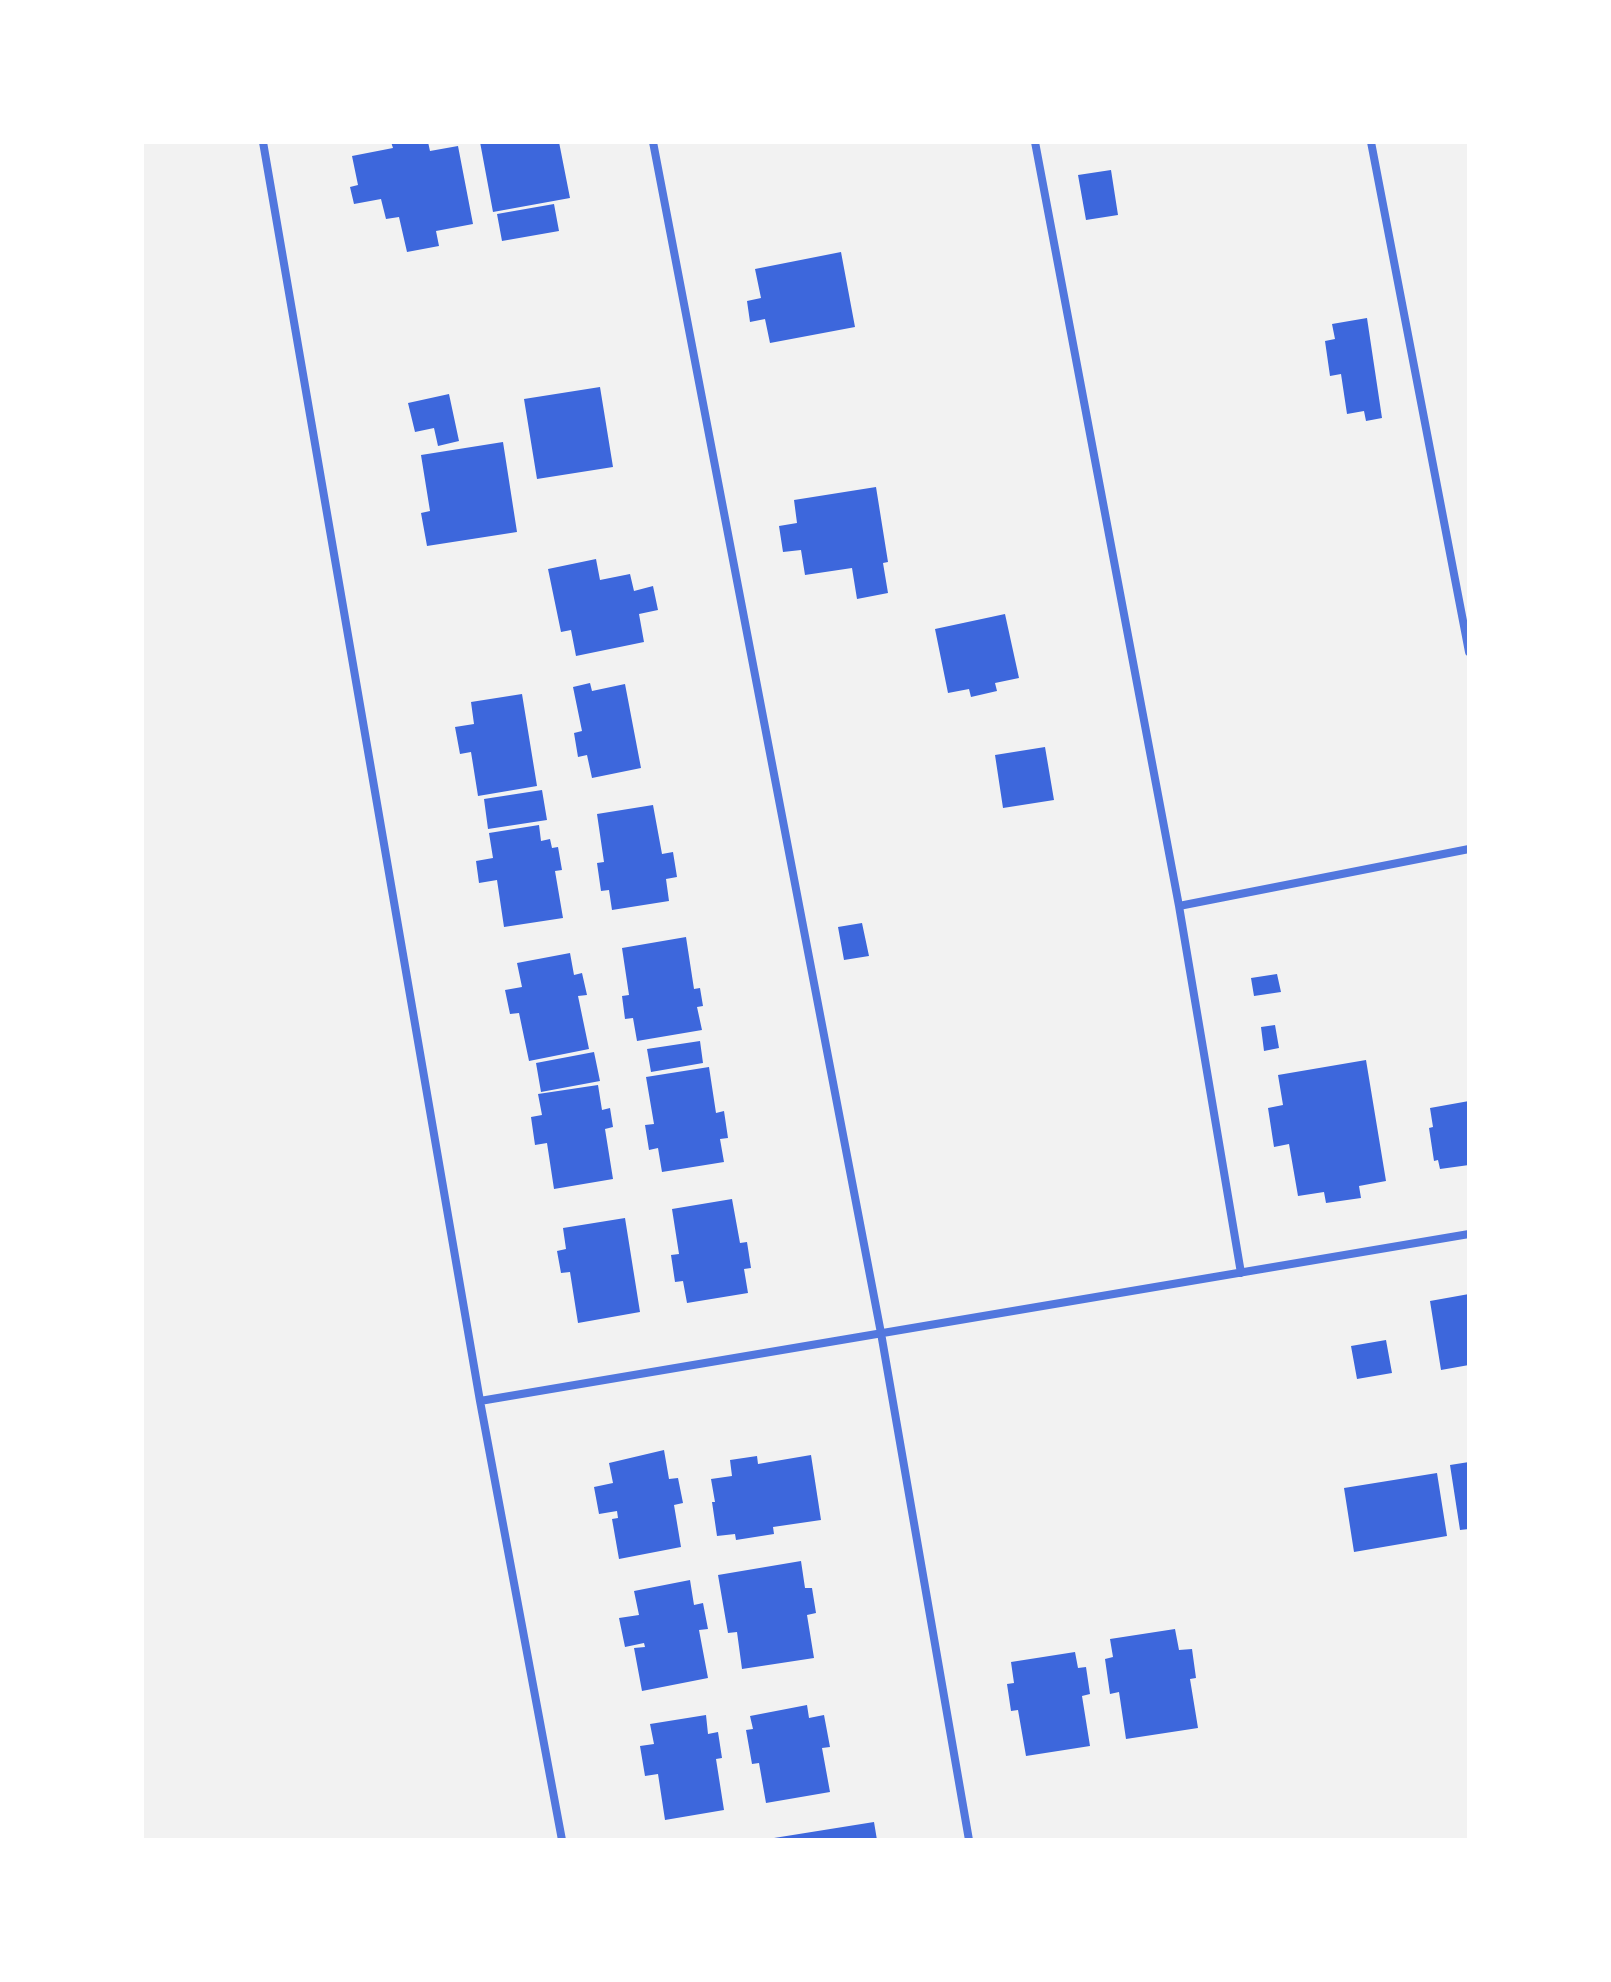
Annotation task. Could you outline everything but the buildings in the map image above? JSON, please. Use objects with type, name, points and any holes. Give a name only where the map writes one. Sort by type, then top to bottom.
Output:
[{"type":"street","points":[[263,142],[480,1401],[562,1840]]},
{"type":"street","points":[[653,142],[881,1333],[969,1840]]},
{"type":"street","points":[[1035,142],[1179,906],[1241,1273]]},
{"type":"street","points":[[1371,142],[1469,652]]},
{"type":"street","points":[[1179,906],[1469,849]]},
{"type":"street","points":[[480,1401],[1469,1234]]}]
